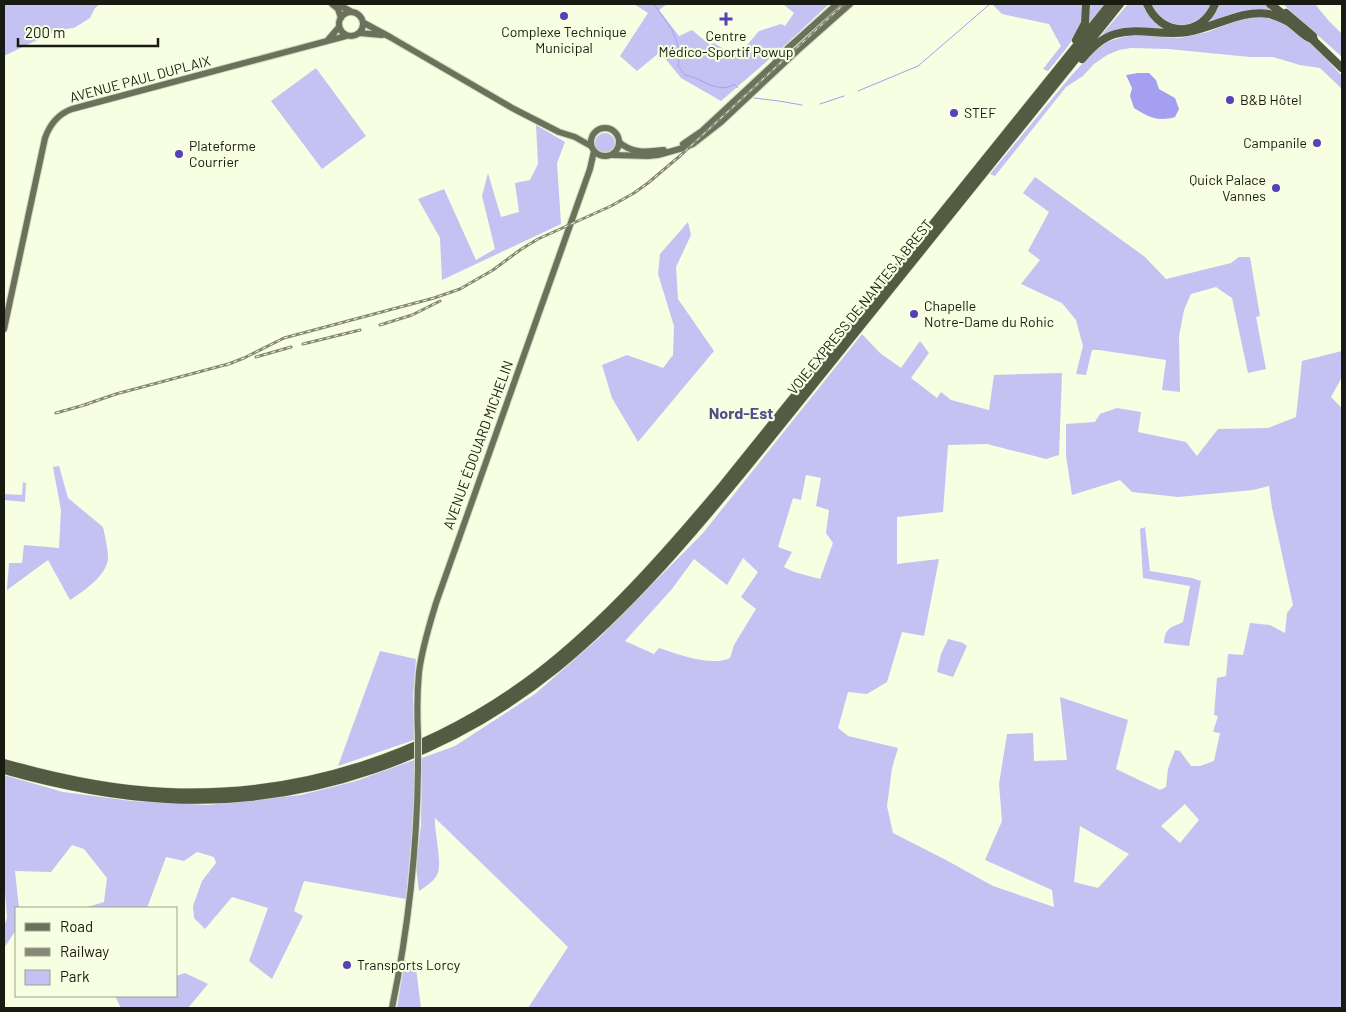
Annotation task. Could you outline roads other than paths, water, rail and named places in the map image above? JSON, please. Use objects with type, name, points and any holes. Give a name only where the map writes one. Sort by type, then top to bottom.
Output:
[{"type":"highway","points":[[1064,61],[1068,51],[1083,29],[1086,4]]},
{"type":"highway","name":"VOIE EXPRESS DE NANTES À BREST","points":[[4,763],[67,779],[138,790],[188,793],[254,789],[291,784],[377,761],[438,736],[505,697],[550,663],[590,629],[668,550],[722,486],[1110,4]]},
{"type":"highway","name":"VOIE EXPRESS DE NANTES À BREST","points":[[4,770],[79,788],[137,797],[208,800],[269,794],[333,782],[395,762],[462,732],[511,702],[557,668],[601,629],[683,543],[748,466],[1120,4]]},
{"type":"highway","points":[[1147,4],[1153,16],[1162,23],[1169,27],[1181,29],[1195,27],[1206,20],[1215,4]]},
{"type":"highway","points":[[1270,4],[1314,40],[1342,68]]},
{"type":"highway","points":[[1279,6],[1342,62]]},
{"type":"highway","points":[[1066,72],[1074,68],[1096,44],[1113,34],[1133,31],[1185,33],[1248,14],[1262,14],[1280,18],[1289,22],[1309,39],[1314,40]]},
{"type":"main road","points":[[326,41],[339,27],[341,18],[338,9],[332,4]]},
{"type":"main road","points":[[337,4],[358,14],[364,23],[514,109],[559,132],[575,136],[593,135]]},
{"type":"main road","points":[[592,148],[591,138],[595,132],[602,129],[610,129],[616,134],[619,142],[625,148],[632,150],[652,151],[676,147],[688,141],[708,125],[837,4]]},
{"type":"main road","points":[[575,136],[602,156],[658,155],[693,144],[720,123],[850,4]]},
{"type":"main road","points":[[341,18],[345,14],[352,12]]},
{"type":"main road","points":[[360,34],[364,23]]},
{"type":"main road","points":[[339,27],[346,36],[386,34]]},
{"type":"main road","name":"AVENUE PAUL DUPLAIX","points":[[4,329],[45,138],[49,128],[56,119],[72,109],[346,36]]},
{"type":"main road","points":[[612,155],[617,150],[619,142]]},
{"type":"main road","name":"AVENUE ÉDOUARD MICHELIN","points":[[392,1008],[407,920],[417,816],[419,671],[426,635],[590,169],[592,148]]},
{"type":"main road","name":"AVENUE ÉDOUARD MICHELIN","points":[[590,169],[602,156]]},
{"type":"waterway","points":[[654,4],[672,30],[680,51],[678,66],[685,75],[716,87],[722,88],[734,84],[738,88]]},
{"type":"waterway","points":[[858,91],[918,66],[990,4]]},
{"type":"waterway","points":[[820,104],[844,96]]},
{"type":"waterway","points":[[754,98],[802,105]]},
{"type":"railway","points":[[226,365],[284,338],[434,298],[460,289],[493,270],[538,239],[611,206],[634,193],[681,155],[844,4]]},
{"type":"railway","points":[[380,325],[412,315],[440,301]]},
{"type":"railway","points":[[303,344],[360,330]]},
{"type":"railway","points":[[256,357],[291,347]]},
{"type":"railway","points":[[81,406],[116,394],[232,363]]},
{"type":"railway","points":[[56,413],[88,404]]},
{"type":"place","name":"Complexe Technique Municipal","points":[[564,16]]},
{"type":"place","name":"Centre Médico-Sportif Powup","points":[[726,19]]},
{"type":"place","name":"B&B Hôtel","points":[[1230,100]]},
{"type":"place","name":"STEF","points":[[954,113]]},
{"type":"place","name":"Campanile","points":[[1317,143]]},
{"type":"place","name":"Plateforme Courrier","points":[[179,154]]},
{"type":"place","name":"Quick Palace Vannes","points":[[1276,188]]},
{"type":"place","name":"Chapelle Notre-Dame du Rohic","points":[[914,314]]},
{"type":"place","name":"Transports Lorcy","points":[[347,965]]},
{"type":"district","name":"Nord-Est","points":[[741,413]]}]
